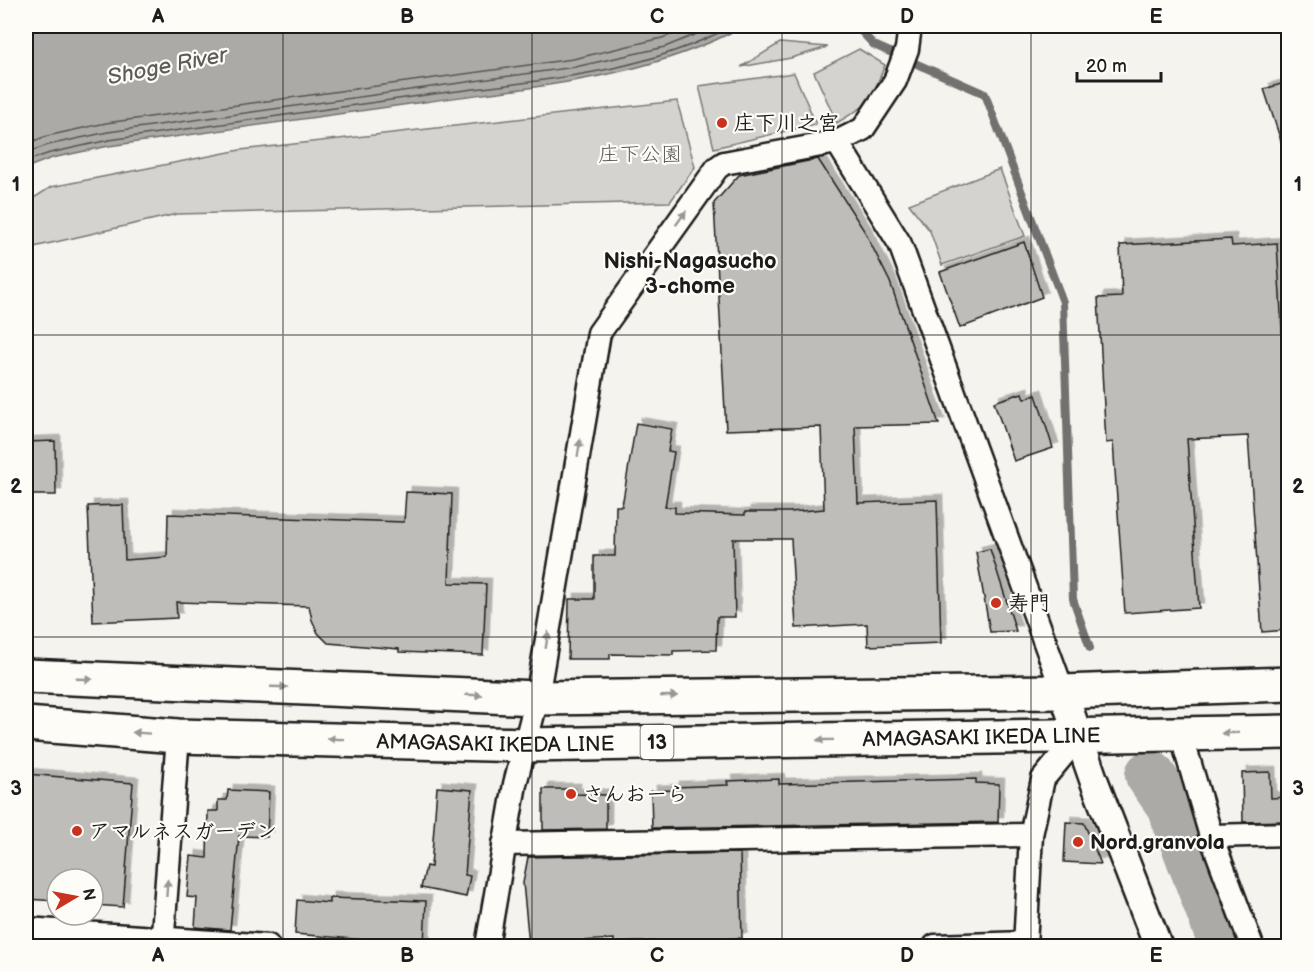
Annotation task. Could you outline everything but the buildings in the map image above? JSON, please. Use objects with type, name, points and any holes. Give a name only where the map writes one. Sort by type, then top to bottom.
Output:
[{"type":"main road","name":"AMAGASAKI IKEDA LINE","points":[[26,676],[537,698],[1063,692],[1288,684]]},
{"type":"main road","name":"AMAGASAKI IKEDA LINE","points":[[26,724],[178,736],[526,745],[1288,732]]},
{"type":"street","points":[[487,946],[515,784],[537,698],[599,333],[717,168],[724,162],[837,142],[864,129],[896,81],[907,49],[910,26]]},
{"type":"street","points":[[837,142],[900,244],[1078,737],[1158,946]]},
{"type":"street","points":[[26,741],[59,728]]},
{"type":"street","points":[[1181,734],[1211,836],[1252,946]]},
{"type":"street","points":[[163,943],[178,736]]},
{"type":"street","points":[[935,946],[1025,945],[1031,835],[1043,780],[1078,737]]},
{"type":"street","points":[[1211,836],[1288,834]]},
{"type":"street","points":[[504,844],[1031,835]]},
{"type":"street","points":[[26,929],[163,943],[268,946]]},
{"type":"green space","points":[[780,43],[828,47],[791,58],[741,67]]},
{"type":"green space","points":[[859,49],[885,65],[869,103],[837,123],[814,72]]},
{"type":"green space","points":[[794,73],[816,124],[714,148],[699,86]]},
{"type":"green space","name":"庄下公園","points":[[677,101],[695,167],[670,202],[177,214],[34,247],[26,255],[26,203],[51,187],[240,150]]},
{"type":"green space","points":[[1000,169],[1025,236],[942,265],[930,231],[909,204]]},
{"type":"water","name":"Shoge River","points":[[26,26],[744,26],[706,44],[667,58],[628,70],[588,78],[109,146],[52,158],[26,168]]},
{"type":"waterway","points":[[856,26],[874,45],[985,94],[1063,302],[1073,599],[1090,648]]},
{"type":"waterway","points":[[1150,775],[1171,805],[1224,946]]},
{"type":"place","name":"庄下川之宮","points":[[722,123]]},
{"type":"place","name":"寿門","points":[[996,603]]},
{"type":"place","name":"さんおーら","points":[[571,794]]},
{"type":"place","name":"アマルネスガーデン","points":[[77,831]]},
{"type":"place","name":"Nord.granvola","points":[[1078,842]]},
{"type":"district","name":"Nishi-Nagasucho 3-chome","points":[[690,272]]}]
